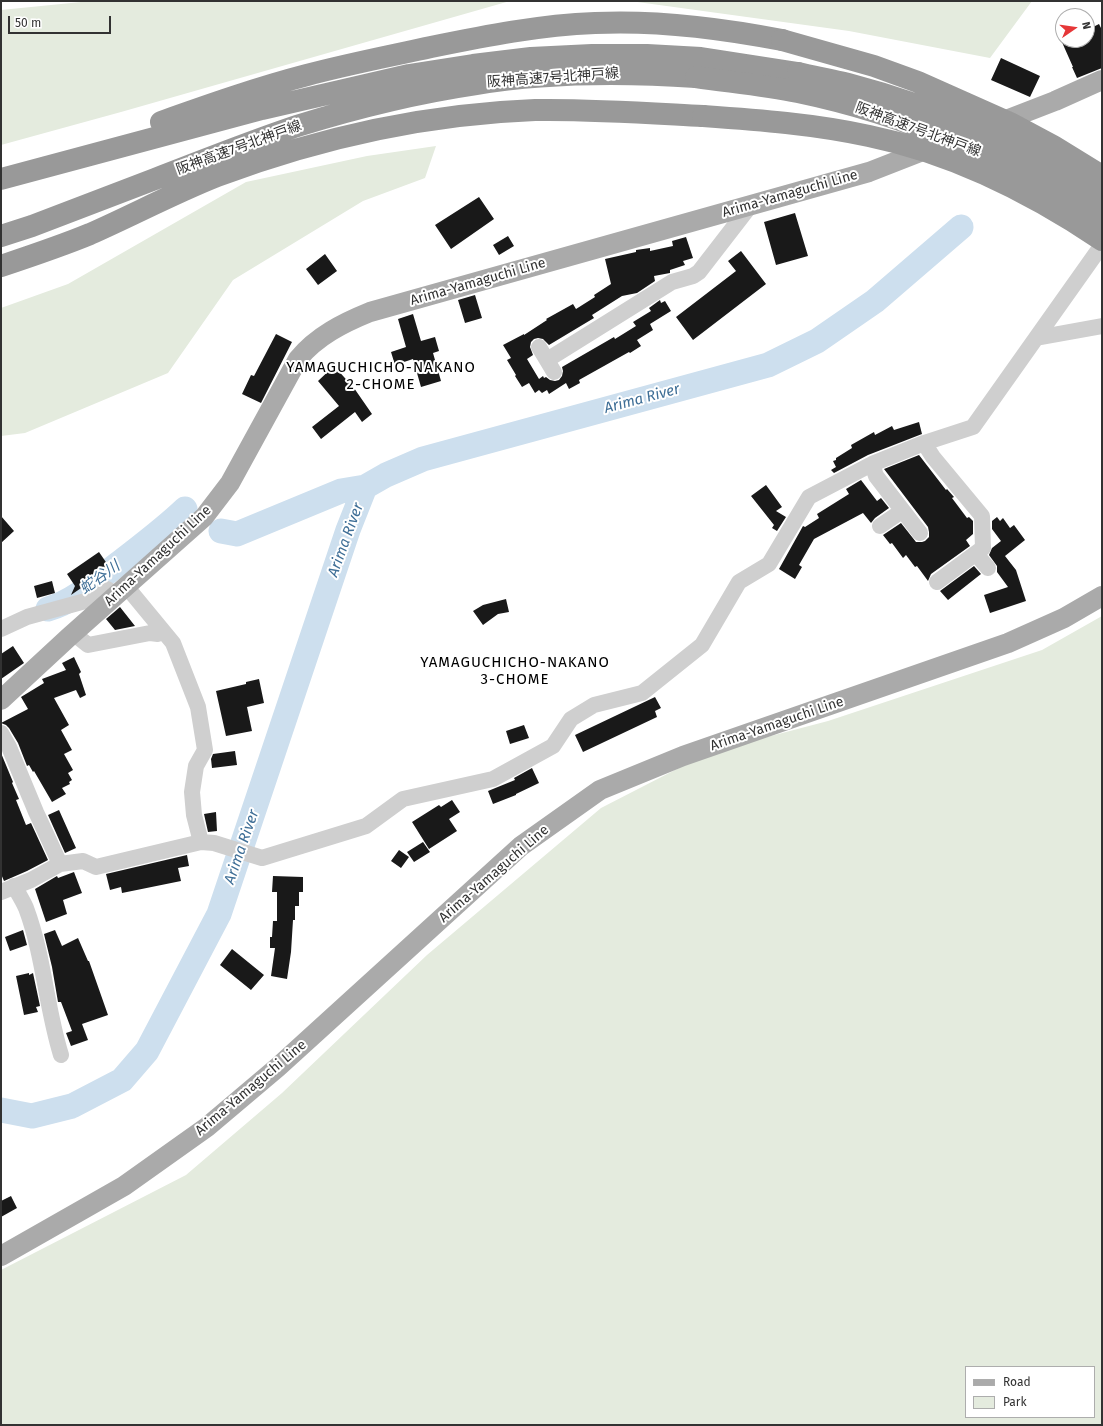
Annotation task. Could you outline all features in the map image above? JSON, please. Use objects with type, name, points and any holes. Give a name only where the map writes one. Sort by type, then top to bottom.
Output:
[{"type":"highway","points":[[1,178],[200,108],[271,85],[308,75],[401,54],[520,30],[596,22],[665,23],[700,26],[739,32],[782,40],[874,66],[925,85],[1010,123],[1053,146],[1102,176]]},
{"type":"highway","name":"阪神高速7号北神戸線","points":[[1,178],[262,109],[409,75],[531,58],[647,55],[751,84],[799,92],[891,117],[938,134],[986,154],[1024,173],[1102,219]]},
{"type":"highway","name":"阪神高速7号北神戸線","points":[[1,236],[32,226],[238,147],[298,126],[352,110],[417,94],[477,83],[542,76],[594,73],[647,74],[698,68],[798,73],[848,84],[893,98],[943,115],[992,136],[1043,161],[1102,195]]},
{"type":"highway","points":[[1,266],[68,243],[222,175],[304,148],[374,130],[447,117],[535,110],[598,111],[704,116],[818,127],[869,136],[913,147],[959,164],[1005,184],[1050,208],[1102,240]]},
{"type":"main road","name":"Arima-Yamaguchi Line","points":[[1,700],[73,633],[204,517],[230,482],[298,359],[308,348],[322,337],[352,319],[370,312],[869,172],[1055,101],[1102,80]]},
{"type":"main road","name":"Arima-Yamaguchi Line","points":[[1,1256],[124,1186],[207,1127],[278,1067],[522,846],[600,790],[683,756],[1008,643],[1064,618],[1102,596]]},
{"type":"street","points":[[547,360],[622,321],[672,282],[693,276],[698,272],[750,206]]},
{"type":"street","points":[[61,1055],[54,1033],[45,978],[37,944],[26,907],[8,889],[31,880],[60,864],[83,861],[96,867],[208,842],[262,858],[366,826],[403,799],[493,779],[553,746],[571,719],[594,706],[642,693],[702,646],[739,582],[770,564],[809,497],[872,464],[924,443],[973,427],[1102,245]]},
{"type":"street","points":[[1036,338],[1102,326]]},
{"type":"street","points":[[924,443],[933,457],[982,516],[983,548],[937,582]]},
{"type":"street","points":[[872,464],[876,476],[920,534]]},
{"type":"street","points":[[880,526],[902,511]]},
{"type":"street","points":[[976,554],[988,568]]},
{"type":"street","points":[[1,629],[27,617],[89,600],[107,588],[121,591],[163,631],[173,643],[198,707],[205,750],[196,766],[192,792],[194,815],[208,842]]},
{"type":"street","points":[[73,633],[88,645],[150,633],[158,634],[163,631]]},
{"type":"street","points":[[1,733],[9,747],[36,812],[60,864]]},
{"type":"green space","points":[[91,1],[510,1],[1,145],[1,10]]},
{"type":"green space","points":[[630,1],[1032,1],[990,58],[849,31]]},
{"type":"green space","points":[[436,146],[425,178],[363,201],[233,280],[168,373],[25,433],[1,436],[1,308],[68,284],[246,182],[367,156]]},
{"type":"green space","points":[[1102,616],[1102,1425],[1,1425],[1,1270],[186,1175],[282,1093],[427,955],[601,808],[710,752],[828,721],[1042,650]]},
{"type":"building","points":[[1099,24],[1102,30],[1102,68],[1077,78],[1065,48],[1095,48],[1095,26]]},
{"type":"building","points":[[1001,58],[1040,76],[1030,97],[991,80]]},
{"type":"building","points":[[479,197],[494,219],[451,249],[435,225]]},
{"type":"building","points":[[795,213],[808,256],[776,265],[764,222]]},
{"type":"building","points":[[508,236],[514,246],[499,255],[493,245]]},
{"type":"building","points":[[686,237],[693,258],[683,261],[685,265],[670,270],[670,273],[654,276],[655,281],[637,293],[622,296],[592,315],[594,318],[549,345],[543,339],[534,339],[531,342],[530,347],[533,355],[527,359],[539,379],[543,376],[544,378],[546,377],[550,380],[559,380],[562,376],[562,367],[636,326],[633,322],[651,311],[649,308],[660,300],[661,303],[665,301],[671,311],[650,324],[653,330],[637,340],[641,346],[579,380],[580,383],[569,389],[566,383],[549,394],[547,390],[542,393],[539,390],[535,393],[529,383],[522,387],[507,360],[511,358],[503,345],[524,335],[547,320],[546,319],[573,304],[576,309],[595,297],[594,295],[611,284],[605,259],[636,252],[636,250],[650,248],[650,251],[673,246],[672,241]]},
{"type":"building","points":[[741,251],[766,284],[693,340],[676,317],[736,271],[728,261]]},
{"type":"building","points":[[325,254],[337,271],[318,285],[306,269]]},
{"type":"building","points":[[475,295],[482,318],[465,323],[458,300]]},
{"type":"building","points":[[413,314],[421,341],[435,337],[439,351],[433,353],[441,381],[421,387],[413,359],[395,365],[391,352],[406,347],[398,319]]},
{"type":"building","points":[[276,334],[292,342],[261,403],[242,394],[251,375],[254,376]]},
{"type":"building","points":[[334,366],[354,388],[372,414],[362,422],[355,412],[321,439],[312,427],[339,406],[318,381]]},
{"type":"building","points":[[919,422],[922,434],[868,455],[834,473],[831,470],[836,467],[833,461],[836,460],[836,458],[852,448],[851,445],[874,432],[875,435],[892,426],[894,430]]},
{"type":"building","points":[[919,455],[946,490],[947,489],[954,497],[952,498],[967,518],[969,517],[973,521],[973,534],[966,540],[970,546],[931,574],[928,581],[917,566],[915,567],[906,555],[903,558],[892,543],[890,544],[883,535],[901,523],[916,542],[925,541],[929,537],[928,527],[884,469]]},
{"type":"building","points":[[861,480],[877,501],[881,498],[889,508],[875,518],[871,523],[863,513],[814,539],[799,565],[802,567],[795,579],[779,569],[803,526],[805,527],[819,518],[817,514],[849,494],[846,489]]},
{"type":"building","points":[[766,485],[782,507],[776,511],[786,517],[777,531],[772,528],[774,525],[751,496]]},
{"type":"building","points":[[1,516],[14,531],[1,543]]},
{"type":"building","points":[[997,517],[1000,521],[1003,518],[1010,528],[1014,525],[1025,540],[1005,556],[1016,570],[1026,601],[990,613],[984,595],[1008,587],[997,572],[997,566],[989,555],[992,548],[1001,541],[992,529],[992,521]]},
{"type":"building","points":[[99,552],[110,568],[71,595],[75,586],[67,574]]},
{"type":"building","points":[[974,566],[981,574],[948,600],[940,591]]},
{"type":"building","points":[[52,581],[55,593],[37,598],[34,586]]},
{"type":"building","points":[[506,599],[509,612],[498,614],[483,625],[473,611],[483,605]]},
{"type":"building","points":[[120,607],[135,626],[115,630],[106,619]]},
{"type":"building","points":[[13,646],[24,663],[1,679],[1,654]]},
{"type":"building","points":[[74,657],[81,672],[79,674],[86,695],[80,698],[76,690],[54,698],[69,725],[61,730],[72,750],[64,754],[73,770],[68,773],[72,780],[69,782],[70,784],[62,788],[66,794],[52,802],[34,771],[33,772],[29,765],[27,766],[18,743],[9,728],[1,723],[28,709],[21,697],[44,683],[42,679],[66,670],[62,663]]},
{"type":"building","points":[[259,679],[264,703],[247,707],[252,731],[226,736],[216,691],[246,684],[246,682]]},
{"type":"building","points":[[655,697],[661,708],[655,711],[657,717],[583,752],[575,735]]},
{"type":"building","points":[[524,725],[529,738],[510,744],[506,731]]},
{"type":"building","points":[[235,751],[237,765],[212,768],[211,759],[213,754]]},
{"type":"building","points":[[1,753],[19,799],[16,800],[26,825],[31,823],[48,860],[4,881],[1,874]]},
{"type":"building","points":[[532,768],[539,783],[516,795],[493,804],[488,791],[515,780],[514,778]]},
{"type":"building","points":[[452,800],[460,812],[449,819],[457,831],[429,849],[412,822],[439,805],[441,807]]},
{"type":"building","points":[[59,810],[76,848],[65,853],[48,815]]},
{"type":"building","points":[[216,812],[217,831],[208,832],[204,814]]},
{"type":"building","points":[[423,842],[430,852],[414,862],[407,852]]},
{"type":"building","points":[[399,850],[409,857],[401,868],[391,861]]},
{"type":"building","points":[[187,855],[189,866],[178,868],[181,881],[122,893],[121,887],[110,890],[106,874]]},
{"type":"building","points":[[74,872],[82,893],[63,900],[67,914],[46,922],[35,889],[57,876],[58,878]]},
{"type":"building","points":[[273,876],[303,877],[303,892],[299,892],[299,906],[295,906],[295,920],[293,920],[291,952],[287,979],[271,976],[275,948],[270,948],[270,937],[272,937],[273,921],[277,921],[277,892],[272,892]]},
{"type":"building","points":[[23,930],[27,945],[10,951],[5,937]]},
{"type":"building","points":[[55,930],[62,946],[78,938],[89,961],[108,1015],[82,1024],[88,1040],[71,1046],[66,1033],[72,1031],[61,1002],[58,1002],[44,934]]},
{"type":"building","points":[[232,949],[264,975],[251,990],[220,965]]},
{"type":"building","points":[[29,973],[29,975],[33,973],[40,1006],[36,1007],[38,1012],[24,1015],[16,976]]},
{"type":"building","points":[[11,1196],[17,1208],[1,1217],[1,1201]]},
{"type":"waterway","name":"Arima River","points":[[1,1110],[32,1116],[72,1106],[122,1080],[147,1051],[219,914],[348,530],[365,487],[386,475],[423,459],[768,365],[817,341],[875,301],[961,227]]},
{"type":"waterway","name":"蛇谷川","points":[[221,531],[237,534],[341,491],[365,487]]},
{"type":"waterway","name":"蛇谷川","points":[[48,609],[67,601],[85,590],[169,524],[185,509]]},
{"type":"district","name":"YAMAGUCHICHO-NAKANO 2-CHOME","points":[[381,376]]},
{"type":"district","name":"YAMAGUCHICHO-NAKANO 3-CHOME","points":[[515,672]]}]
